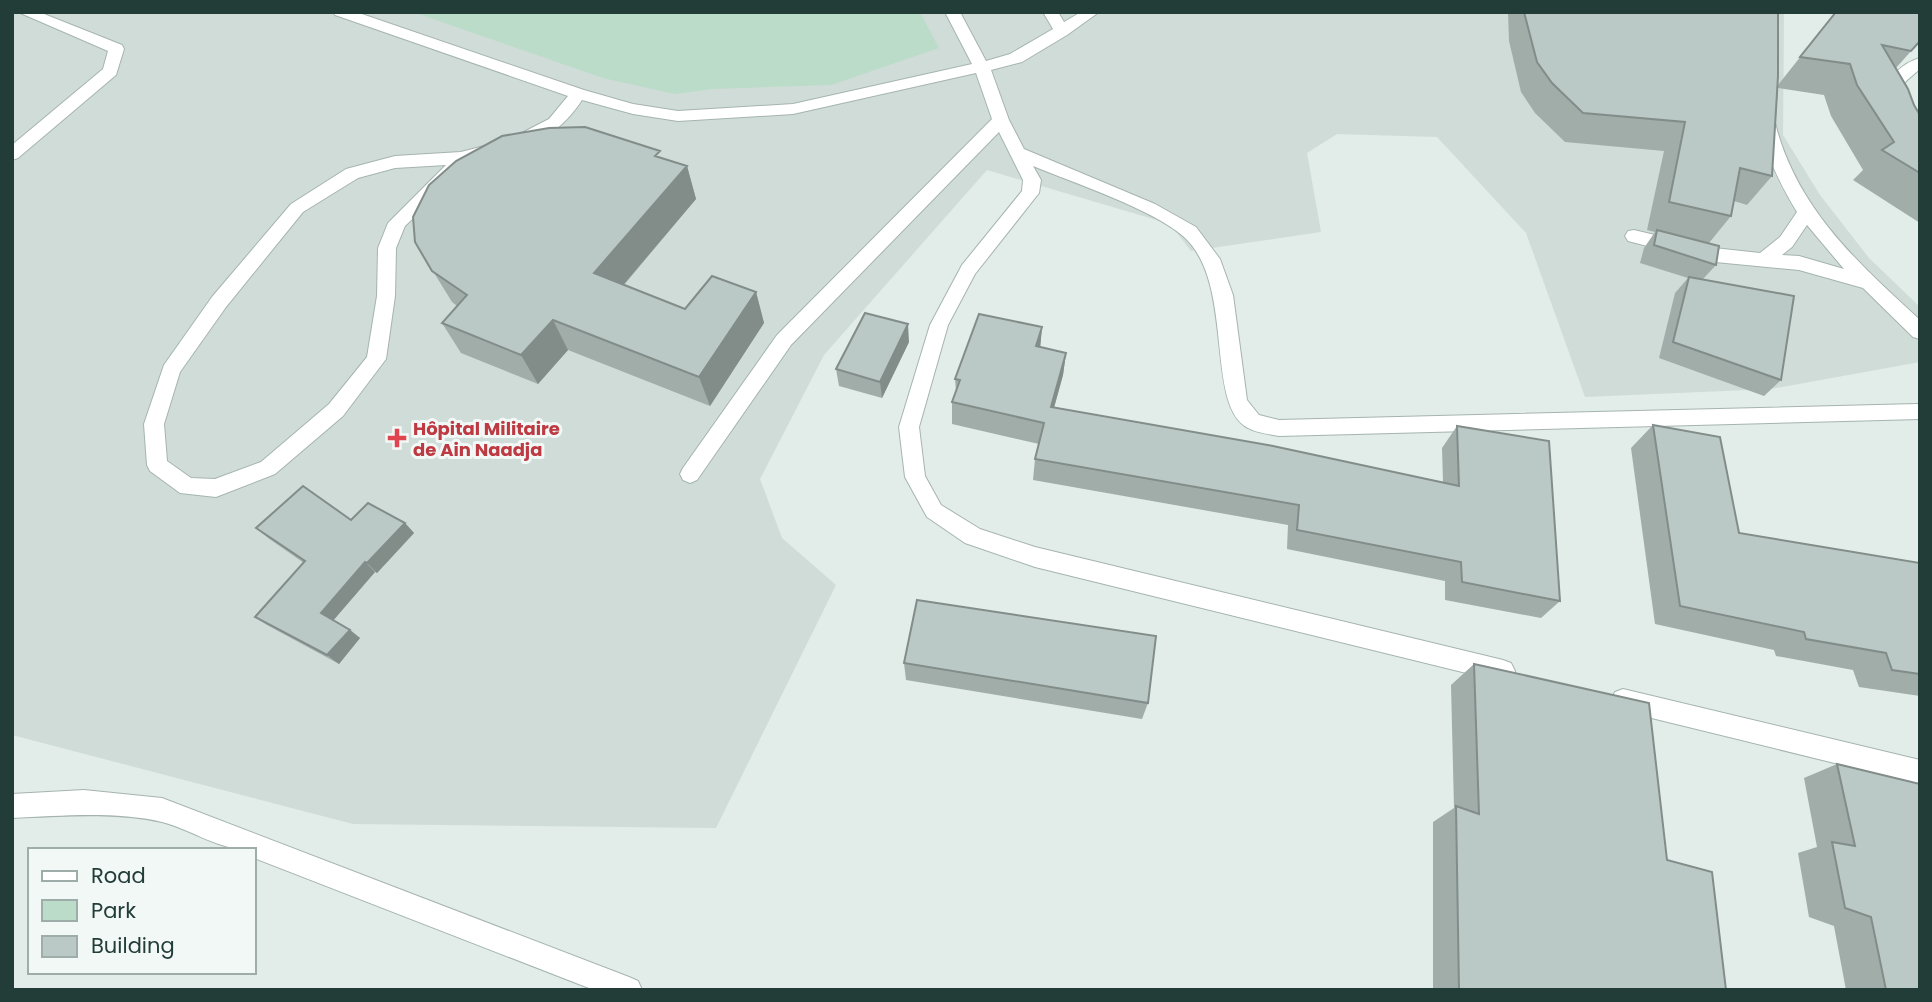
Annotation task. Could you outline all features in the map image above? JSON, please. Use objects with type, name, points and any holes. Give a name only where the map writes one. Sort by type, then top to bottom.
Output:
[{"type":"street","points":[[12,154],[110,71],[116,49],[25,12]]},
{"type":"street","points":[[340,12],[578,94],[633,109],[678,116],[793,109],[982,67],[1016,58],[1092,12]]},
{"type":"street","points":[[952,12],[982,67],[1001,120],[1032,180],[1030,193],[968,270],[939,325],[909,427],[915,477],[934,511],[973,536],[1035,557],[1517,674]]},
{"type":"street","points":[[1050,12],[1062,32]]},
{"type":"street","points":[[1888,116],[1886,107],[1892,89],[1904,71],[1920,63]]},
{"type":"street","points":[[461,158],[438,185],[397,223],[387,248],[386,296],[376,359],[336,410],[268,468],[216,488],[187,487],[157,465],[154,424],[172,370],[219,302],[297,208],[352,173],[395,162],[461,158],[540,134],[562,118],[578,94]]},
{"type":"street","points":[[1764,105],[1769,139],[1781,169],[1806,212],[1869,283],[1920,332]]},
{"type":"street","points":[[690,474],[784,340],[1001,120]]},
{"type":"street","points":[[1018,153],[1149,208],[1190,232],[1211,259],[1224,295],[1237,402],[1253,422],[1279,428],[1917,412]]},
{"type":"street","points":[[1763,260],[1786,242],[1806,212]]},
{"type":"street","points":[[1634,236],[1704,254],[1799,263],[1869,283]]},
{"type":"street","points":[[1598,694],[1920,772]]},
{"type":"street","points":[[12,806],[84,802],[162,810],[629,990]]},
{"type":"shaded area","name":"Hôpital Militaire de Ain Naadja","points":[[12,12],[1784,12],[1783,135],[1820,195],[1869,258],[1920,307],[1920,362],[1771,389],[1585,397],[1526,233],[1437,137],[1337,134],[1307,153],[1321,232],[1191,251],[1170,224],[987,170],[824,355],[760,479],[782,538],[836,585],[716,828],[353,824],[12,735]]},
{"type":"green space","points":[[413,12],[920,12],[939,48],[831,85],[713,89],[675,94],[603,78]]},
{"type":"building","points":[[1524,12],[1778,12],[1778,76],[1772,176],[1740,168],[1731,216],[1669,202],[1685,122],[1583,113],[1552,83],[1537,62]]},
{"type":"building","points":[[1836,12],[1920,12],[1920,41],[1911,51],[1882,45],[1920,115],[1920,173],[1882,150],[1894,142],[1857,85],[1850,64],[1800,57]]},
{"type":"building","points":[[585,127],[660,151],[655,156],[687,166],[594,273],[685,309],[712,276],[756,292],[699,377],[553,320],[521,355],[442,323],[467,295],[432,271],[415,242],[413,217],[429,185],[456,161],[502,136],[549,128]]},
{"type":"building","points":[[1657,230],[1719,246],[1716,265],[1654,245]]},
{"type":"building","points":[[1689,277],[1794,296],[1781,380],[1673,342]]},
{"type":"building","points":[[865,313],[908,324],[880,382],[836,369]]},
{"type":"building","points":[[979,314],[1042,327],[1036,346],[1066,353],[1051,407],[1273,446],[1459,486],[1457,426],[1549,441],[1560,601],[1462,582],[1461,562],[1297,530],[1299,505],[1035,459],[1044,423],[952,402],[960,380],[955,379]]},
{"type":"building","points":[[1653,425],[1720,437],[1739,533],[1920,563],[1920,674],[1892,670],[1886,653],[1806,639],[1804,632],[1680,606]]},
{"type":"building","points":[[303,486],[351,520],[368,503],[405,523],[367,563],[365,562],[321,613],[350,630],[327,655],[255,617],[305,561],[256,528]]},
{"type":"building","points":[[917,600],[1156,636],[1148,703],[904,663]]},
{"type":"building","points":[[1474,664],[1649,703],[1667,860],[1712,872],[1726,990],[1459,990],[1456,806],[1479,814]]},
{"type":"building","points":[[1837,764],[1920,784],[1920,990],[1886,990],[1871,917],[1845,908],[1832,842],[1855,846]]},
{"type":"place","name":"Hôpital Militaire de Ain Naadja","points":[[397,438]]}]
